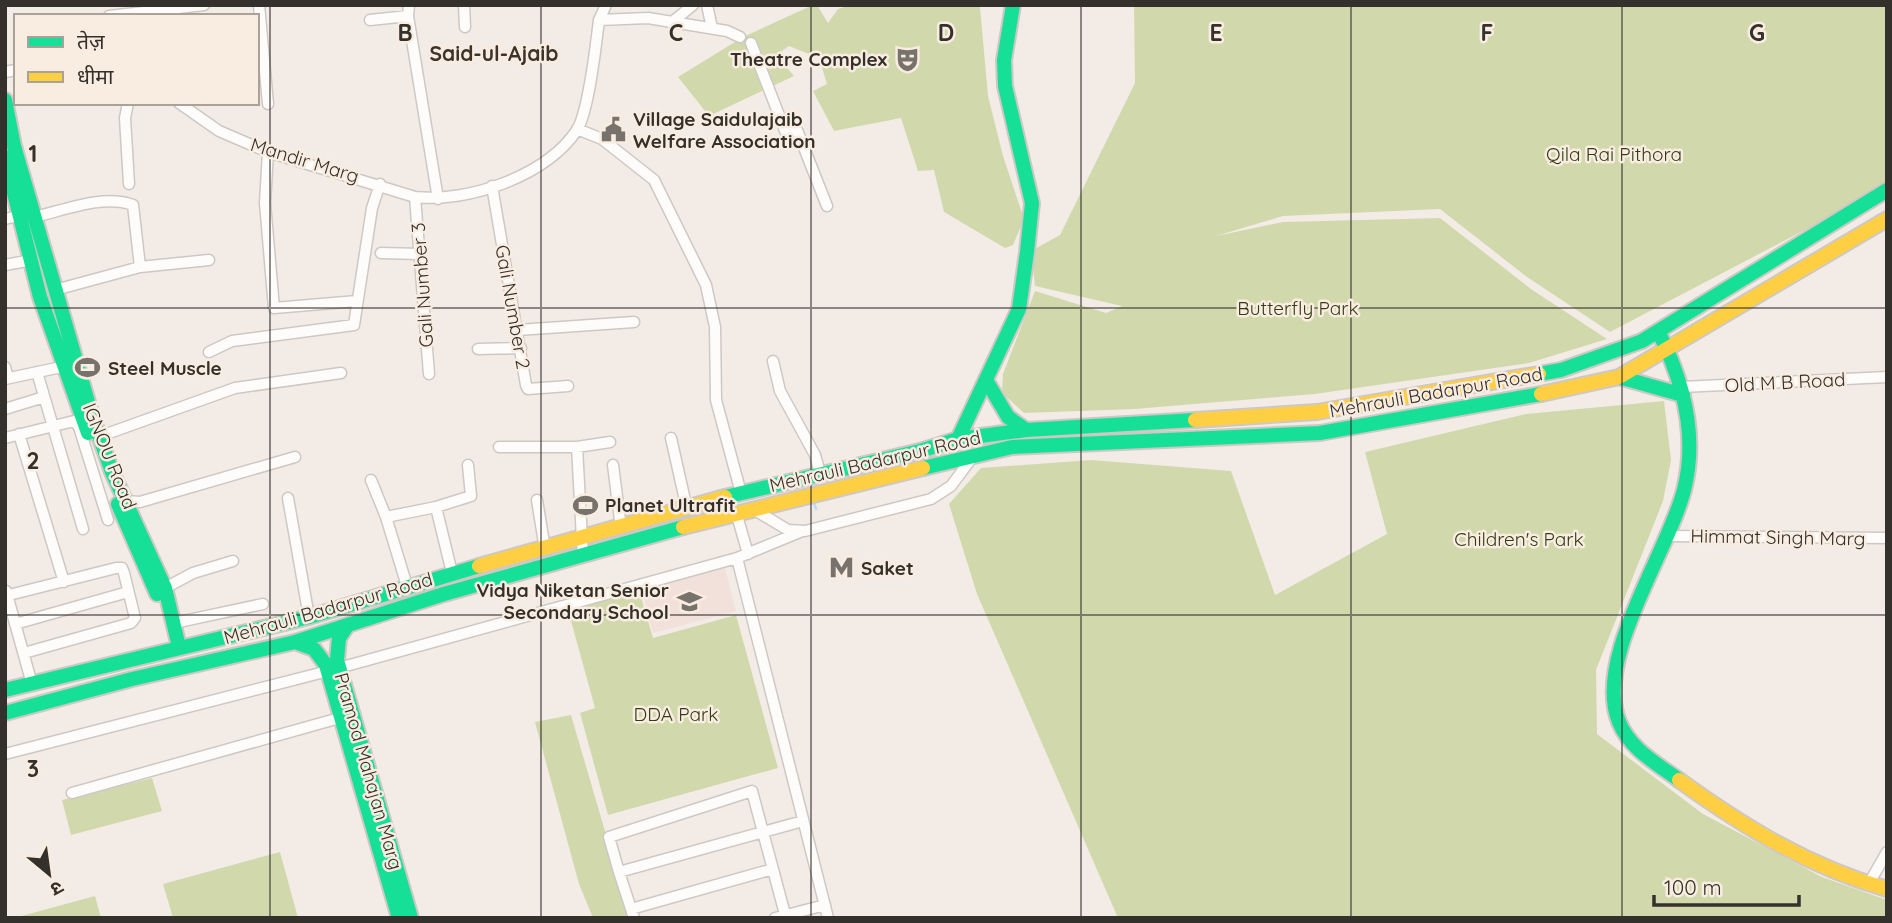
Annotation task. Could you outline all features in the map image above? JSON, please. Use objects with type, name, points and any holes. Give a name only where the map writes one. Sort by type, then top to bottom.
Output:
[{"type":"main road","points":[[958,439],[1019,309],[1032,203],[1005,86],[1004,60],[1013,5]]},
{"type":"main road","name":"IGNOU Road","points":[[5,100],[14,146],[55,290],[70,365],[97,455],[154,583],[176,648]]},
{"type":"main road","name":"IGNOU Road","points":[[5,157],[12,217],[32,260],[98,437],[165,588],[174,624],[176,648]]},
{"type":"main road","name":"Mehrauli Badarpur Road","points":[[5,690],[310,617],[452,573],[545,550],[741,493],[820,472],[920,451],[958,439],[1026,430],[1317,412],[1561,370],[1618,352],[1658,331],[1887,190]]},
{"type":"main road","name":"Mehrauli Badarpur Road","points":[[5,713],[132,679],[295,642],[444,594],[736,512],[1012,447],[1320,433],[1514,400],[1619,377],[1887,219]]},
{"type":"main road","points":[[1658,331],[1668,349],[1683,391],[1688,474],[1669,536],[1620,653],[1614,696],[1623,731],[1634,747],[1739,823],[1820,869],[1887,889]]},
{"type":"main road","points":[[1619,377],[1683,391]]},
{"type":"main road","points":[[986,380],[1007,416],[1026,430]]},
{"type":"main road","name":"Pramod Mahajan Marg","points":[[347,626],[337,645],[333,669],[343,717],[370,790],[400,918]]},
{"type":"main road","name":"Pramod Mahajan Marg","points":[[295,642],[314,649],[333,669],[411,918]]},
{"type":"street","points":[[126,14],[204,5]]},
{"type":"street","points":[[259,5],[268,104]]},
{"type":"street","points":[[464,5],[465,27]]},
{"type":"street","points":[[606,5],[599,20],[577,129],[602,139],[654,180],[706,285],[715,327],[716,400],[741,493]]},
{"type":"street","points":[[671,23],[693,5]]},
{"type":"street","points":[[707,5],[712,28]]},
{"type":"street","points":[[370,20],[409,11],[438,199]]},
{"type":"street","points":[[599,20],[648,18],[712,28],[740,37]]},
{"type":"street","points":[[751,43],[786,133],[797,130],[827,206]]},
{"type":"street","points":[[128,105],[125,118],[129,184]]},
{"type":"street","name":"Mandir Marg","points":[[183,105],[219,131],[268,152],[380,184],[415,197],[438,199],[471,194],[541,166],[577,129]]},
{"type":"street","points":[[268,152],[265,203],[274,308],[357,301]]},
{"type":"street","points":[[209,352],[232,341],[350,328],[355,323],[372,208],[380,184]]},
{"type":"street","name":"Gali Number 2","points":[[492,186],[527,387],[568,386]]},
{"type":"street","name":"Gali Number 3","points":[[415,197],[429,374]]},
{"type":"street","points":[[35,217],[92,203],[133,205],[140,267]]},
{"type":"street","points":[[381,253],[420,254]]},
{"type":"street","points":[[5,265],[32,260]]},
{"type":"street","points":[[55,290],[140,267],[209,260]]},
{"type":"street","points":[[518,330],[634,322]]},
{"type":"street","points":[[478,349],[521,348]]},
{"type":"street","points":[[773,361],[780,391],[816,455],[820,472]]},
{"type":"street","points":[[5,367],[7,378],[70,365]]},
{"type":"street","points":[[37,372],[83,529]]},
{"type":"street","points":[[98,437],[235,388],[341,373]]},
{"type":"street","name":"Old M B Road","points":[[1683,391],[1887,377]]},
{"type":"street","points":[[5,408],[44,397]]},
{"type":"street","points":[[5,438],[74,421],[108,520]]},
{"type":"street","points":[[19,434],[64,582]]},
{"type":"street","points":[[671,438],[687,509]]},
{"type":"street","points":[[499,447],[577,447],[610,442]]},
{"type":"street","points":[[577,447],[583,557]]},
{"type":"street","points":[[5,754],[333,669],[737,558],[800,532],[931,499],[951,486],[975,455]]},
{"type":"street","points":[[126,501],[140,502],[295,457]]},
{"type":"street","points":[[386,517],[436,507],[471,496],[468,465]]},
{"type":"street","points":[[613,465],[621,528]]},
{"type":"street","points":[[371,480],[386,517],[407,586]]},
{"type":"street","points":[[288,498],[310,617]]},
{"type":"street","points":[[537,500],[545,550]]},
{"type":"street","points":[[436,507],[452,573]]},
{"type":"street","points":[[752,508],[788,530],[800,532]]},
{"type":"street","points":[[736,512],[748,554]]},
{"type":"street","name":"Himmat Singh Marg","points":[[1669,536],[1887,538]]},
{"type":"street","points":[[737,558],[828,918]]},
{"type":"street","points":[[165,588],[193,573],[233,561]]},
{"type":"street","points":[[24,653],[131,624],[135,618],[122,568],[7,593],[32,684]]},
{"type":"street","points":[[15,624],[128,592]]},
{"type":"street","points":[[174,624],[263,604]]},
{"type":"street","points":[[72,793],[343,717]]},
{"type":"street","points":[[773,869],[632,913],[609,837],[752,791],[773,869],[782,917],[825,905]]},
{"type":"street","points":[[619,872],[803,821]]},
{"type":"street","points":[[1868,885],[1887,852]]},
{"type":"shaded area","name":"Vidya Niketan Senior Secondary School","points":[[725,568],[736,611],[653,633],[642,590]]},
{"type":"green space","points":[[817,5],[828,23],[838,9],[850,5],[980,7],[988,96],[1003,156],[1024,219],[1013,245],[1005,248],[944,212],[934,170],[918,171],[901,118],[834,131],[813,91],[827,84],[819,58],[789,46],[776,55],[794,76],[709,116],[678,77],[743,37]]},
{"type":"green space","name":"Qila Rai Pithora","points":[[1134,5],[1887,5],[1887,187],[1610,332],[1527,277],[1440,209],[1283,216],[1216,236],[1283,222],[1440,218],[1531,289],[1607,339],[1529,363],[1315,394],[1135,409],[1024,413],[1002,393],[1003,374],[1035,291],[1106,313],[1122,306],[1035,286],[1031,251],[1060,235],[1135,83]]},
{"type":"green space","name":"Children's Park","points":[[1664,401],[1671,460],[1663,501],[1596,670],[1597,734],[1703,814],[1822,877],[1887,900],[1887,918],[1118,918],[977,594],[949,504],[981,468],[1091,460],[1231,471],[1275,595],[1387,534],[1365,452],[1526,414]]},
{"type":"green space","name":"DDA Park","points":[[639,590],[653,638],[736,615],[778,768],[608,815],[580,713],[595,708],[568,610]]},
{"type":"green space","points":[[571,715],[628,918],[593,918],[579,884],[535,722]]},
{"type":"green space","points":[[152,778],[162,811],[71,835],[62,800]]},
{"type":"green space","points":[[280,852],[298,918],[173,918],[163,884]]},
{"type":"green space","points":[[95,896],[101,918],[14,918]]},
{"type":"waterway","points":[[813,500],[816,509]]},
{"type":"traffic: fast","points":[[958,439],[1019,309],[1027,252],[1032,203],[1005,86],[1004,60],[1013,5]]},
{"type":"traffic: fast","points":[[5,100],[14,146],[92,416],[112,472],[165,588],[179,647]]},
{"type":"traffic: fast","points":[[5,157],[40,297],[88,433]]},
{"type":"traffic: fast","points":[[1539,374],[1561,370],[1642,341],[1887,190]]},
{"type":"traffic: fast","points":[[1658,331],[1675,369],[1686,408],[1689,428],[1688,469],[1676,515],[1624,638],[1616,668],[1614,697],[1619,722],[1630,740],[1644,755],[1679,780]]},
{"type":"traffic: fast","points":[[1619,377],[1683,395]]},
{"type":"traffic: fast","points":[[986,380],[1008,417],[1026,430]]},
{"type":"traffic: fast","points":[[923,468],[1012,447],[1320,433],[1541,394]]},
{"type":"traffic: fast","points":[[725,497],[920,451],[958,439],[1026,430],[1195,420]]},
{"type":"traffic: fast","points":[[118,504],[157,594]]},
{"type":"traffic: fast","points":[[5,713],[132,679],[295,642],[444,594],[683,527]]},
{"type":"traffic: fast","points":[[5,690],[309,617],[479,566]]},
{"type":"traffic: fast","points":[[347,626],[339,638],[337,660],[411,918]]},
{"type":"traffic: fast","points":[[295,642],[314,649],[326,665],[399,918]]},
{"type":"traffic: slow","points":[[1541,394],[1619,377],[1887,219]]},
{"type":"traffic: slow","points":[[1195,420],[1317,412],[1539,374]]},
{"type":"traffic: slow","points":[[683,527],[923,468]]},
{"type":"traffic: slow","points":[[479,566],[725,497]]},
{"type":"traffic: slow","points":[[1679,780],[1778,844],[1831,869],[1887,889]]},
{"type":"place","name":"Theatre Complex","points":[[907,59]]},
{"type":"place","name":"Village Saidulajaib Welfare Association","points":[[613,130]]},
{"type":"place","name":"Steel Muscle","points":[[88,368]]},
{"type":"place","name":"Planet Ultrafit","points":[[585,505]]},
{"type":"place","name":"Saket","points":[[841,568]]},
{"type":"place","name":"Vidya Niketan Senior Secondary School","points":[[689,601]]},
{"type":"district","name":"Said-ul-Ajaib","points":[[494,53]]},
{"type":"park label","name":"Butterfly Park","points":[[1298,308]]}]
